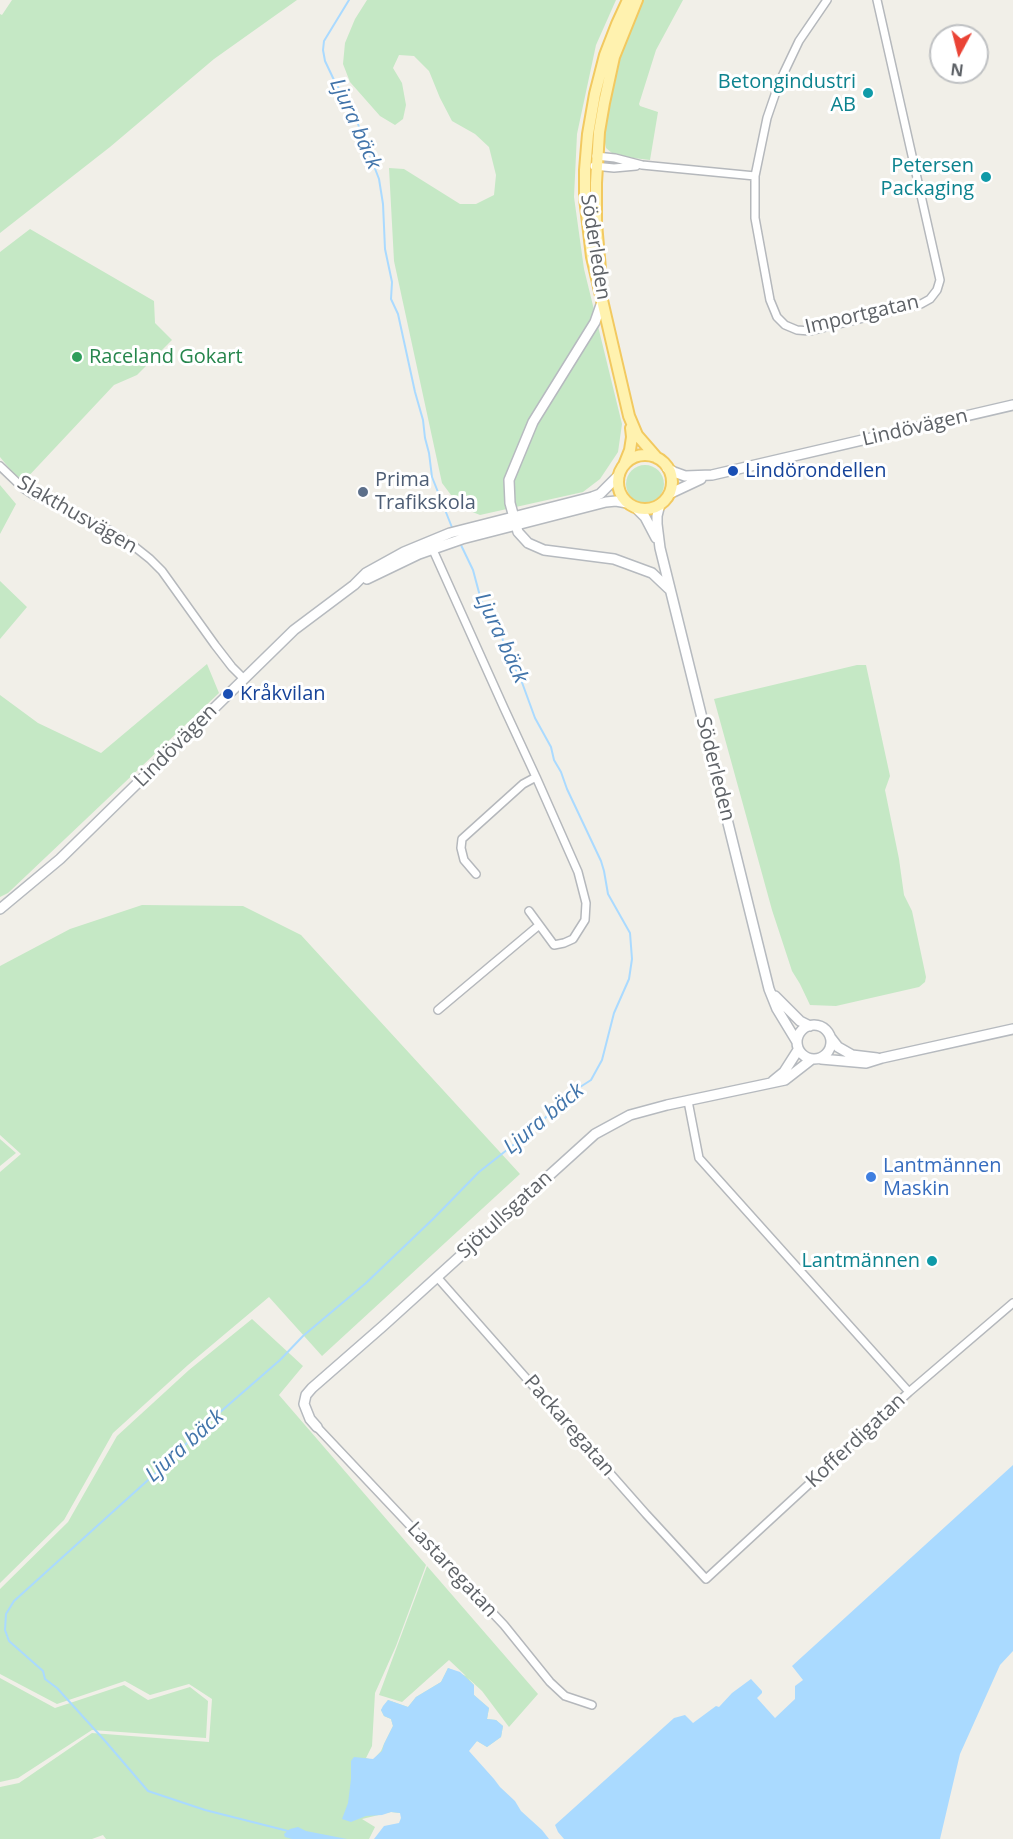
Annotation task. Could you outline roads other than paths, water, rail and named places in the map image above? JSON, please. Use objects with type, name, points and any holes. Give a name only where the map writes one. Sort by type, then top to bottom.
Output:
[{"type":"main road","name":"Söderleden","points":[[621,470],[631,442],[629,416],[594,268],[587,228],[585,198],[586,161],[595,93],[605,55],[628,0]]},
{"type":"main road","name":"Söderleden","points":[[607,320],[596,223],[597,162],[604,103],[614,57],[637,0]]},
{"type":"main road","points":[[602,302],[595,322],[533,422],[515,464],[509,480],[514,521],[521,537],[528,543],[544,550],[614,559],[631,564],[652,573],[671,592]]},
{"type":"main road","name":"Lindövägen","points":[[669,494],[712,475],[1013,405]]},
{"type":"main road","name":"Söderleden","points":[[629,416],[637,435],[657,458]]},
{"type":"main road","points":[[639,456],[657,458],[667,468],[671,476],[671,486],[669,494],[660,504],[649,509],[632,505],[619,490],[621,470],[630,459],[639,456]]},
{"type":"main road","name":"Lindövägen","points":[[667,468],[685,476],[712,475]]},
{"type":"main road","name":"Lindövägen","points":[[0,909],[60,860],[294,630],[354,585],[366,573],[429,541],[514,521],[600,494],[621,470]]},
{"type":"main road","name":"Lindövägen","points":[[514,521],[606,502],[632,505]]},
{"type":"main road","name":"Söderleden","points":[[660,504],[657,524],[660,548],[769,989],[777,1009],[798,1046]]},
{"type":"main road","name":"Söderleden","points":[[632,505],[650,524],[660,548]]},
{"type":"main road","name":"Lindövägen","points":[[354,585],[392,566],[433,550],[456,536]]},
{"type":"main road","name":"Söderleden","points":[[769,989],[783,1006],[810,1026]]},
{"type":"main road","points":[[771,1082],[784,1072],[798,1046],[801,1032],[810,1026],[822,1027],[838,1047],[852,1055],[882,1058]]},
{"type":"main road","points":[[798,1046],[803,1055],[817,1059],[866,1063],[1013,1029]]},
{"type":"main road","points":[[817,1059],[829,1051],[830,1036]]},
{"type":"main road","name":"Sjötullsgatan","points":[[317,1427],[310,1419],[304,1404],[306,1395],[595,1134],[630,1115],[785,1080],[817,1059]]},
{"type":"street","name":"Importgatan","points":[[827,0],[800,41],[779,83],[767,118],[755,176],[755,218],[768,290],[777,317],[785,325],[797,330],[810,331],[921,304],[930,299],[938,290],[940,280],[877,0]]},
{"type":"street","points":[[586,161],[755,176]]},
{"type":"street","points":[[597,162],[614,168],[642,165]]},
{"type":"street","name":"Slakthusvägen","points":[[0,466],[32,494],[109,530],[150,559],[162,571],[220,652],[243,678]]},
{"type":"street","points":[[433,550],[578,872],[586,903],[585,920],[573,939],[554,945],[529,911]]},
{"type":"street","points":[[476,874],[464,860],[461,848],[462,839],[523,784],[536,777]]},
{"type":"street","points":[[438,1010],[538,926]]},
{"type":"street","points":[[688,1101],[699,1158],[909,1392]]},
{"type":"street","name":"Packaregatan","points":[[437,1277],[702,1575]]},
{"type":"street","name":"Kofferdigatan","points":[[702,1575],[706,1579],[909,1392],[1013,1303]]},
{"type":"street","name":"Lastaregatan","points":[[317,1427],[504,1625],[550,1682],[565,1696],[592,1705]]},
{"type":"water","points":[[1013,1465],[1013,1651],[1000,1665],[960,1754],[940,1839],[564,1839],[558,1832],[555,1825],[674,1718],[685,1715],[693,1723],[716,1706],[719,1707],[732,1693],[751,1679],[762,1691],[757,1698],[775,1718],[795,1699],[795,1686],[803,1680],[792,1666]]},
{"type":"water","points":[[448,1668],[460,1672],[474,1685],[474,1695],[489,1708],[487,1719],[496,1720],[503,1726],[501,1737],[487,1747],[477,1741],[469,1751],[515,1801],[521,1811],[549,1839],[374,1839],[384,1826],[399,1823],[400,1813],[366,1816],[351,1822],[342,1819],[348,1803],[351,1761],[354,1757],[373,1759],[382,1751],[393,1726],[391,1719],[384,1716],[381,1710],[383,1706],[388,1700],[408,1707],[416,1697],[441,1682]]},
{"type":"water","points":[[298,1827],[306,1831],[347,1839],[285,1837],[284,1834],[290,1829]]},
{"type":"waterway","name":"Ljura bäck","points":[[349,0],[324,41],[325,61],[356,119],[379,179],[383,204],[385,249],[392,282],[391,299],[398,314],[423,420],[432,477],[453,530]]},
{"type":"waterway","name":"Ljura bäck","points":[[288,1831],[205,1810],[148,1791],[57,1688],[45,1679],[43,1671],[9,1641],[5,1630],[6,1614],[14,1601],[168,1462],[203,1427],[280,1360],[303,1336],[366,1283],[479,1172],[541,1123],[560,1100],[591,1080],[602,1060],[614,1013],[629,979],[632,959],[630,933],[608,894],[601,861],[554,760],[551,747],[535,718],[520,677],[507,656],[502,637],[481,600],[473,570],[460,543]]},
{"type":"place","name":"Betongindustri AB","points":[[868,93]]},
{"type":"place","name":"Petersen Packaging","points":[[986,177]]},
{"type":"place","name":"Raceland Gokart","points":[[77,357]]},
{"type":"place","name":"Lindörondellen","points":[[733,471]]},
{"type":"place","name":"Prima Trafikskola","points":[[363,492]]},
{"type":"place","name":"Kråkvilan","points":[[228,694]]},
{"type":"place","name":"Lantmännen Maskin","points":[[871,1177]]},
{"type":"place","name":"Lantmännen","points":[[932,1261]]}]
